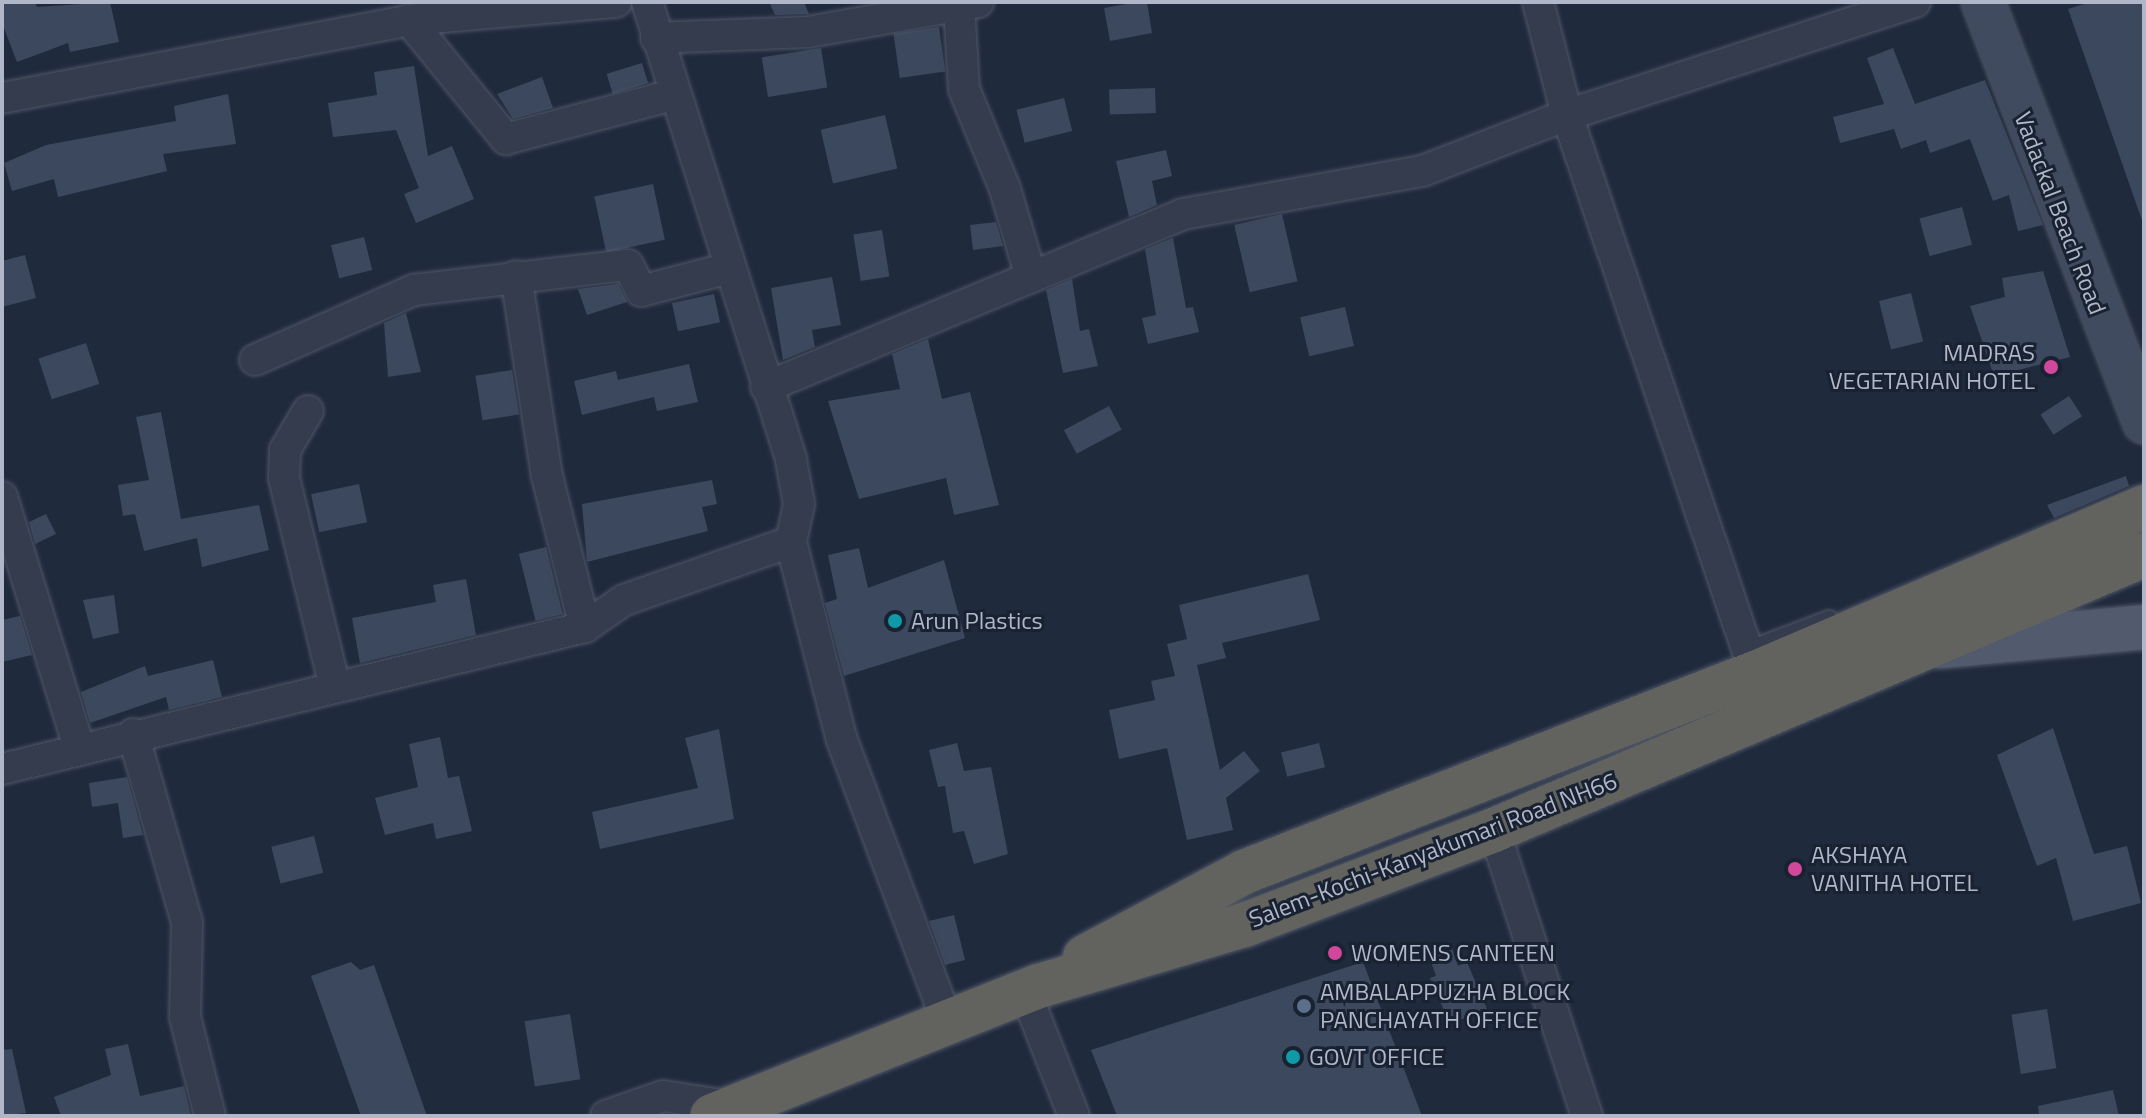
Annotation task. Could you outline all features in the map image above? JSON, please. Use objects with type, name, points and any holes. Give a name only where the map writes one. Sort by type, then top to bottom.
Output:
[{"type":"highway","points":[[1032,988],[1146,919],[1244,872],[1751,661],[2019,565],[2144,507]]},
{"type":"highway","name":"Salem-Kochi-Kanyakumari Road NH66","points":[[725,1112],[1032,988],[1244,925],[1494,830],[1940,646],[2144,555]]},
{"type":"main road","name":"Vadackal Beach Road","points":[[1983,2],[2144,422]]},
{"type":"main road","points":[[1940,646],[2144,627]]},
{"type":"street","points":[[2,98],[409,20],[616,2]]},
{"type":"street","points":[[647,2],[799,504],[791,542],[842,740],[948,1023]]},
{"type":"street","points":[[1538,2],[1567,115],[1751,661]]},
{"type":"street","points":[[766,387],[1183,214],[1422,171],[1567,115],[1915,2]]},
{"type":"street","points":[[656,38],[808,32],[968,3],[964,89],[1005,189],[1031,277]]},
{"type":"street","points":[[409,20],[506,139],[673,95]]},
{"type":"street","points":[[255,360],[414,290],[628,265],[641,291],[729,268]]},
{"type":"street","points":[[516,276],[547,476],[585,627]]},
{"type":"street","points":[[308,411],[285,450],[284,478],[334,683]]},
{"type":"street","points":[[2,497],[79,747]]},
{"type":"street","points":[[2,769],[334,683],[585,627],[624,600],[791,542]]},
{"type":"street","points":[[133,734],[187,922],[185,1017],[210,1116]]},
{"type":"street","points":[[1494,830],[1587,1116]]},
{"type":"street","points":[[1032,988],[1074,1116]]},
{"type":"street","points":[[606,1116],[663,1096],[725,1112]]},
{"type":"lane","points":[[1888,596],[1987,560],[2019,565]]},
{"type":"lane","points":[[1751,661],[1846,612]]},
{"type":"building","points":[[2,2],[35,2],[37,7],[110,2],[119,42],[70,52],[68,43],[17,62],[2,23]]},
{"type":"building","points":[[769,2],[804,2],[809,14],[775,15]]},
{"type":"building","points":[[1147,2],[1152,33],[1110,41],[1104,8]]},
{"type":"building","points":[[2090,2],[2144,2],[2144,226],[2068,9]]},
{"type":"building","points":[[939,27],[945,72],[900,78],[893,33]]},
{"type":"building","points":[[821,48],[827,88],[768,97],[762,57]]},
{"type":"building","points":[[1893,48],[1915,104],[1985,80],[2043,225],[2018,231],[2009,195],[1993,201],[1970,139],[1930,153],[1926,140],[1901,149],[1894,129],[1840,143],[1833,117],[1884,104],[1867,58]]},
{"type":"building","points":[[642,63],[648,83],[613,94],[607,74]]},
{"type":"building","points":[[414,66],[428,156],[452,146],[474,199],[416,223],[404,194],[419,188],[396,130],[333,137],[328,103],[377,95],[374,72]]},
{"type":"building","points":[[542,77],[553,108],[513,119],[497,94]]},
{"type":"building","points":[[1155,88],[1156,113],[1110,115],[1109,90]]},
{"type":"building","points":[[228,94],[236,144],[163,154],[167,171],[58,197],[54,179],[12,191],[4,163],[46,145],[176,121],[174,106]]},
{"type":"building","points":[[1064,98],[1072,131],[1025,143],[1016,110]]},
{"type":"building","points":[[885,115],[897,169],[833,183],[821,130]]},
{"type":"building","points":[[1166,150],[1172,176],[1152,181],[1157,205],[1129,217],[1116,161]]},
{"type":"building","points":[[653,184],[665,240],[606,252],[594,196]]},
{"type":"building","points":[[1962,207],[1972,245],[1930,256],[1919,218]]},
{"type":"building","points":[[1282,214],[1298,281],[1250,292],[1234,225]]},
{"type":"building","points":[[996,222],[1003,246],[973,250],[970,225]]},
{"type":"building","points":[[882,230],[889,276],[861,281],[853,235]]},
{"type":"building","points":[[364,237],[372,270],[339,278],[331,245]]},
{"type":"building","points":[[1173,238],[1186,308],[1193,307],[1199,332],[1148,344],[1142,318],[1156,315],[1145,249]]},
{"type":"building","points":[[25,255],[36,298],[2,307],[2,261]]},
{"type":"building","points":[[2043,271],[2070,357],[1994,376],[1970,306],[2005,297],[2002,278]]},
{"type":"building","points":[[832,277],[841,325],[812,330],[815,347],[783,360],[771,288]]},
{"type":"building","points":[[1072,279],[1080,331],[1089,329],[1098,366],[1063,373],[1046,290]]},
{"type":"building","points":[[618,284],[627,302],[587,315],[578,289]]},
{"type":"building","points":[[1911,293],[1923,342],[1891,349],[1879,301]]},
{"type":"building","points":[[714,294],[720,322],[678,331],[672,303]]},
{"type":"building","points":[[1345,307],[1354,346],[1309,356],[1300,317]]},
{"type":"building","points":[[406,313],[421,372],[388,377],[384,323]]},
{"type":"building","points":[[928,339],[942,399],[970,392],[999,505],[954,515],[946,478],[859,499],[828,401],[900,389],[892,354]]},
{"type":"building","points":[[86,343],[99,384],[52,399],[38,358]]},
{"type":"building","points":[[689,364],[698,402],[657,411],[654,397],[582,415],[574,381],[616,371],[618,380]]},
{"type":"building","points":[[512,370],[519,414],[482,420],[475,376]]},
{"type":"building","points":[[2069,396],[2082,416],[2054,435],[2040,415]]},
{"type":"building","points":[[1109,406],[1122,430],[1077,454],[1064,430]]},
{"type":"building","points":[[161,412],[181,519],[259,505],[269,550],[202,567],[197,538],[144,551],[135,514],[123,516],[118,485],[149,480],[136,417]]},
{"type":"building","points":[[2126,476],[2129,486],[2054,518],[2047,505]]},
{"type":"building","points":[[712,480],[717,504],[702,507],[708,531],[587,562],[582,504]]},
{"type":"building","points":[[359,484],[367,522],[319,532],[311,494]]},
{"type":"building","points":[[46,514],[56,534],[35,544],[29,522]]},
{"type":"building","points":[[546,547],[563,614],[536,621],[519,554]]},
{"type":"building","name":"Arun Plastics","points":[[859,548],[868,588],[944,560],[965,638],[844,676],[825,603],[837,599],[828,555]]},
{"type":"building","points":[[1308,574],[1320,620],[1222,643],[1226,658],[1197,665],[1220,770],[1244,751],[1260,771],[1226,798],[1233,830],[1187,840],[1167,748],[1119,759],[1109,710],[1155,700],[1151,681],[1175,676],[1167,644],[1187,639],[1179,605]]},
{"type":"building","points":[[466,579],[476,635],[360,663],[352,618],[436,602],[433,585]]},
{"type":"building","points":[[114,595],[119,633],[93,639],[83,600]]},
{"type":"building","points":[[20,616],[32,655],[2,662],[2,620]]},
{"type":"building","points":[[213,660],[222,697],[169,710],[166,697],[90,723],[81,692],[145,666],[148,676]]},
{"type":"building","points":[[2053,728],[2094,854],[2127,846],[2141,903],[2073,921],[2056,858],[2037,866],[1997,755]]},
{"type":"building","points":[[719,729],[734,819],[600,849],[592,812],[698,788],[685,738]]},
{"type":"building","points":[[440,737],[448,778],[459,776],[472,831],[436,839],[433,823],[385,835],[375,798],[418,787],[409,744]]},
{"type":"building","points":[[957,743],[964,771],[991,767],[1008,854],[974,864],[964,831],[953,833],[945,786],[938,787],[929,750]]},
{"type":"building","points":[[1319,743],[1325,767],[1287,777],[1281,752]]},
{"type":"building","points":[[127,777],[143,835],[123,838],[118,803],[92,807],[89,783]]},
{"type":"building","points":[[314,836],[323,873],[281,884],[271,847]]},
{"type":"building","points":[[954,915],[965,960],[945,965],[929,921]]},
{"type":"building","points":[[1450,942],[1458,966],[1467,962],[1487,1009],[1450,1024],[1430,978],[1436,976],[1427,950]]},
{"type":"building","points":[[351,962],[360,970],[374,965],[427,1116],[361,1116],[311,976]]},
{"type":"building","name":"AMBALAPPUZHA BLOCK PANCHAYATH OFFICE","points":[[1363,962],[1422,1116],[1117,1116],[1091,1050]]},
{"type":"building","points":[[2047,1009],[2056,1068],[2021,1074],[2011,1015]]},
{"type":"building","points":[[570,1014],[580,1079],[535,1086],[525,1021]]},
{"type":"building","points":[[128,1044],[140,1096],[184,1086],[191,1116],[61,1116],[54,1097],[111,1075],[105,1049]]},
{"type":"building","points":[[12,1049],[26,1113],[2,1116],[2,1050]]},
{"type":"building","points":[[2113,1090],[2119,1116],[2039,1116],[2038,1106]]},
{"type":"place","name":"MADRAS VEGETARIAN HOTEL","points":[[2051,367]]},
{"type":"place","name":"Arun Plastics","points":[[895,621]]},
{"type":"place","name":"AKSHAYA VANITHA HOTEL","points":[[1795,869]]},
{"type":"place","name":"WOMENS CANTEEN","points":[[1335,953]]},
{"type":"place","name":"AMBALAPPUZHA BLOCK PANCHAYATH OFFICE","points":[[1304,1006]]},
{"type":"place","name":"GOVT OFFICE","points":[[1293,1057]]}]
